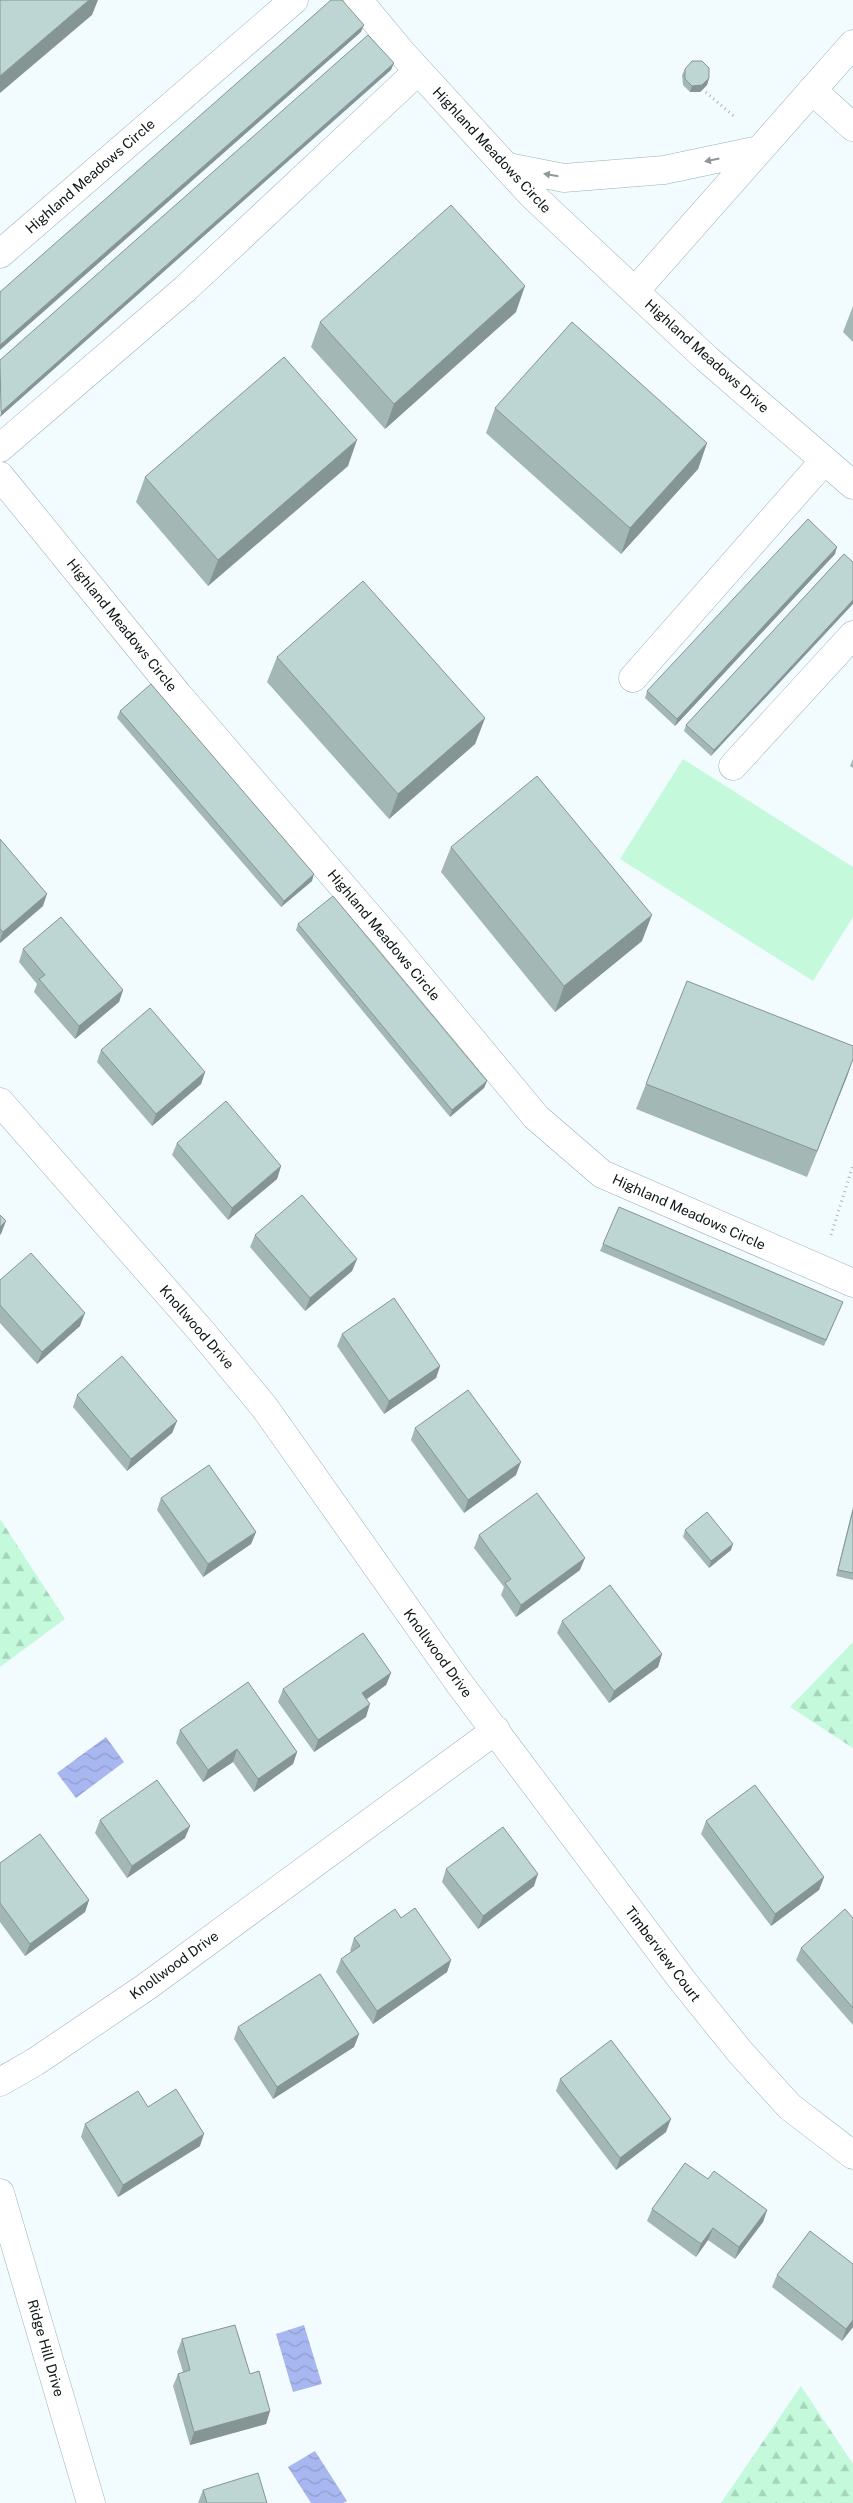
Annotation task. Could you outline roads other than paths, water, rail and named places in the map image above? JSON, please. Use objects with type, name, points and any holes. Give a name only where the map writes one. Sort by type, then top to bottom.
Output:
[{"type":"street","name":"Highland Meadows Circle","points":[[0,254],[294,0]]},
{"type":"street","name":"Highland Meadows Circle","points":[[358,0],[418,71],[532,195],[635,291]]},
{"type":"street","name":"Highland Meadows Drive","points":[[853,44],[635,291],[707,359],[853,485]]},
{"type":"street","points":[[0,448],[185,289],[418,71]]},
{"type":"street","points":[[812,90],[853,127]]},
{"type":"street","points":[[508,167],[564,178],[664,170],[762,146]]},
{"type":"street","points":[[633,678],[824,460]]},
{"type":"street","name":"Highland Meadows Circle","points":[[0,476],[179,696],[390,941],[536,1117],[602,1174],[853,1283]]},
{"type":"street","points":[[733,766],[853,636]]},
{"type":"street","name":"Knollwood Drive","points":[[0,1102],[202,1332],[265,1408],[459,1683],[496,1730],[146,1987],[35,2062],[0,2082]]},
{"type":"street","name":"Timberview Court","points":[[496,1730],[682,1980],[749,2063],[790,2107],[853,2155]]},
{"type":"street","name":"Ridge Hill Drive","points":[[0,2193],[91,2503]]},
{"type":"water","points":[[106,1737],[124,1762],[76,1798],[57,1773]]},
{"type":"water","points":[[304,2325],[322,2384],[293,2392],[276,2334]]},
{"type":"water","points":[[315,2451],[347,2501],[343,2503],[311,2503],[288,2467]]}]
